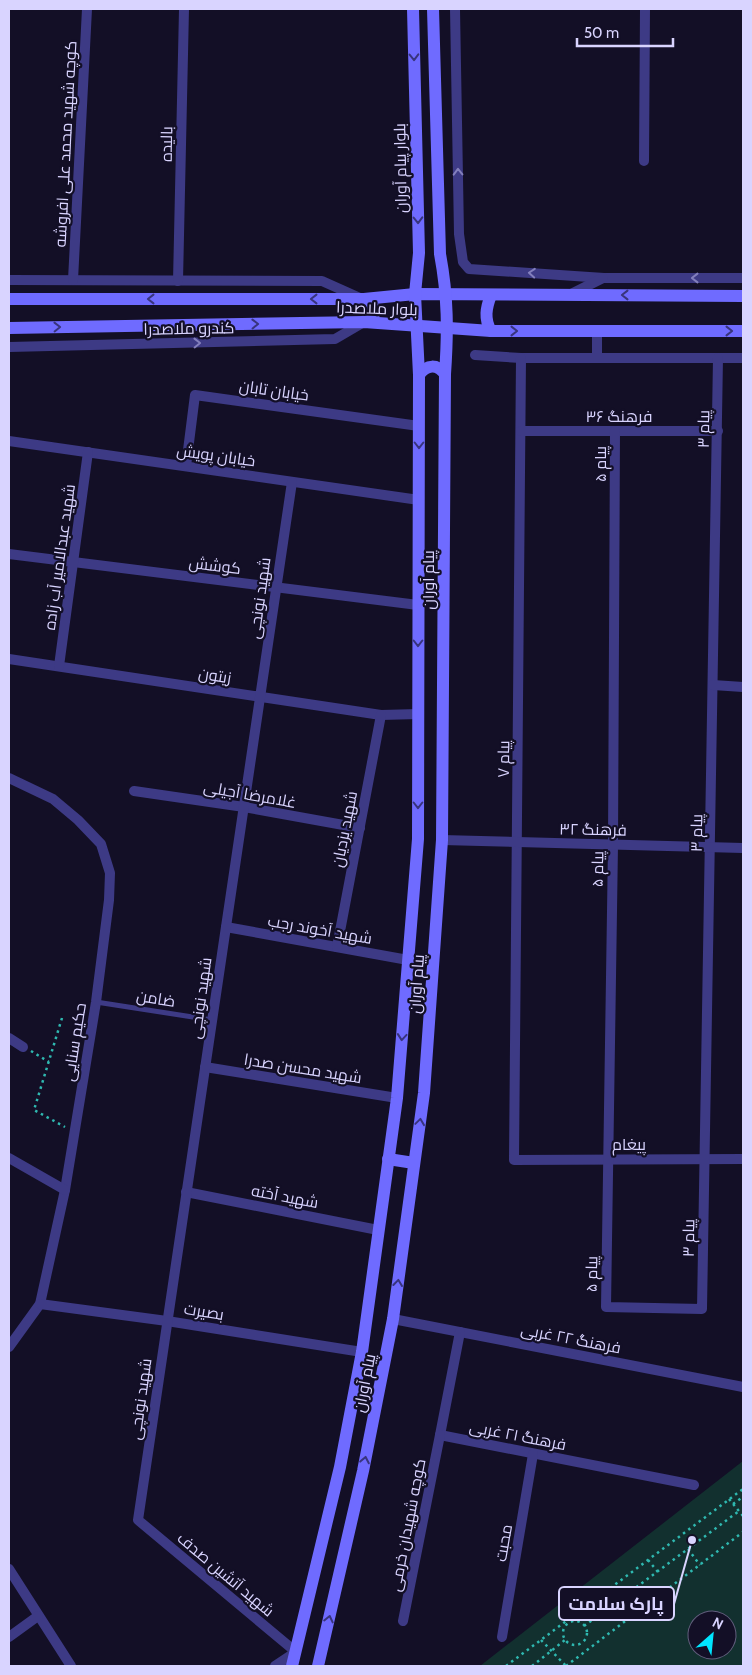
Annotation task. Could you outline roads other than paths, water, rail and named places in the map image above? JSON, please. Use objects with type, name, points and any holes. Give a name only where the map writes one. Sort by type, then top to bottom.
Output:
[{"type":"main road","name":"بلوار پیام آوران","points":[[413,9],[419,253],[415,294],[415,326]]},
{"type":"main road","points":[[433,9],[440,254],[447,294]]},
{"type":"main road","points":[[419,253],[432,260],[440,254]]},
{"type":"main road","name":"بلوار ملاصدرا","points":[[9,299],[364,299],[415,294],[743,296]]},
{"type":"main road","name":"پیام آوران","points":[[318,1666],[363,1471],[393,1319],[424,1093],[442,840],[447,294]]},
{"type":"main road","points":[[491,295],[486,312],[488,326],[491,331]]},
{"type":"main road","points":[[364,299],[373,307],[374,314],[364,322]]},
{"type":"main road","name":"بلوار ملاصدرا","points":[[9,328],[364,322],[491,331],[743,331]]},
{"type":"main road","name":"پیام آوران","points":[[292,1666],[340,1468],[362,1352],[397,1098],[418,839],[419,374],[415,326]]},
{"type":"main road","points":[[419,374],[424,368],[432,365],[440,368],[445,374]]},
{"type":"main road","points":[[388,1159],[414,1163]]},
{"type":"street","name":"کوچه شهید محمد علی افروشه","points":[[73,280],[87,9]]},
{"type":"street","name":"بالیده","points":[[178,281],[184,9]]},
{"type":"street","points":[[455,9],[459,234],[463,262],[468,269],[604,278],[743,278]]},
{"type":"street","points":[[644,161],[645,9]]},
{"type":"street","points":[[568,295],[604,278]]},
{"type":"street","points":[[9,280],[322,281],[364,299]]},
{"type":"street","name":"کندرو ملاصدرا","points":[[9,347],[335,339],[364,322]]},
{"type":"street","points":[[597,331],[597,358]]},
{"type":"street","points":[[475,355],[521,358],[743,358]]},
{"type":"street","name":"پیام ۷","points":[[514,1160],[521,358]]},
{"type":"street","name":"پیام ۳","points":[[606,1307],[702,1309],[718,358]]},
{"type":"street","name":"خیابان تابان","points":[[186,466],[195,395],[419,426]]},
{"type":"street","name":"فرهنگ ۳۶","points":[[521,431],[718,431]]},
{"type":"street","name":"پیام ۵","points":[[606,1307],[613,845],[615,431]]},
{"type":"street","name":"خیابان پویش","points":[[9,440],[419,500]]},
{"type":"street","name":"شهید عبدالامیر آب زاده","points":[[58,666],[88,452]]},
{"type":"street","name":"شهید نونچی","points":[[138,1520],[292,482]]},
{"type":"street","name":"کوشش","points":[[9,554],[418,605]]},
{"type":"street","name":"زیتون","points":[[9,659],[381,716],[418,714]]},
{"type":"street","points":[[713,685],[743,686]]},
{"type":"street","name":"شهید یزدیان","points":[[337,947],[381,716]]},
{"type":"street","name":"حکیم سنایی","points":[[9,778],[53,799],[78,820],[101,844],[110,873],[110,900],[96,1002],[65,1190],[40,1304],[10,1342]]},
{"type":"street","name":"غلامرضا آجیلی","points":[[134,790],[360,828]]},
{"type":"street","name":"فرهنگ ۳۲","points":[[442,840],[743,848]]},
{"type":"street","name":"شهید آخوند رجب","points":[[226,927],[408,960]]},
{"type":"street","points":[[9,1038],[23,1047]]},
{"type":"street","name":"شهید محسن صدرا","points":[[205,1067],[397,1098]]},
{"type":"street","points":[[9,1158],[65,1190]]},
{"type":"street","name":"پیغام","points":[[514,1160],[743,1159]]},
{"type":"street","name":"شهید آخته","points":[[186,1192],[378,1230]]},
{"type":"street","name":"بصیرت","points":[[40,1304],[167,1321],[362,1352]]},
{"type":"street","name":"فرهنگ ۲۲ غربی","points":[[393,1319],[743,1386]]},
{"type":"street","points":[[440,1436],[460,1332]]},
{"type":"street","name":"فرهنگ ۲۱ غربی","points":[[440,1436],[694,1485]]},
{"type":"street","name":"کوچه شهیدان خرمی","points":[[403,1621],[440,1436]]},
{"type":"street","name":"محبت","points":[[502,1637],[534,1454]]},
{"type":"street","name":"شهید آتشین صدف","points":[[138,1520],[296,1652]]},
{"type":"street","points":[[9,1570],[71,1666]]},
{"type":"street","points":[[9,1637],[38,1616]]},
{"type":"street","points":[[275,1666],[296,1652]]},
{"type":"lane","name":"ضامن","points":[[96,1002],[212,1020]]},
{"type":"place","name":"پارک سلامت","points":[[692,1540]]}]
